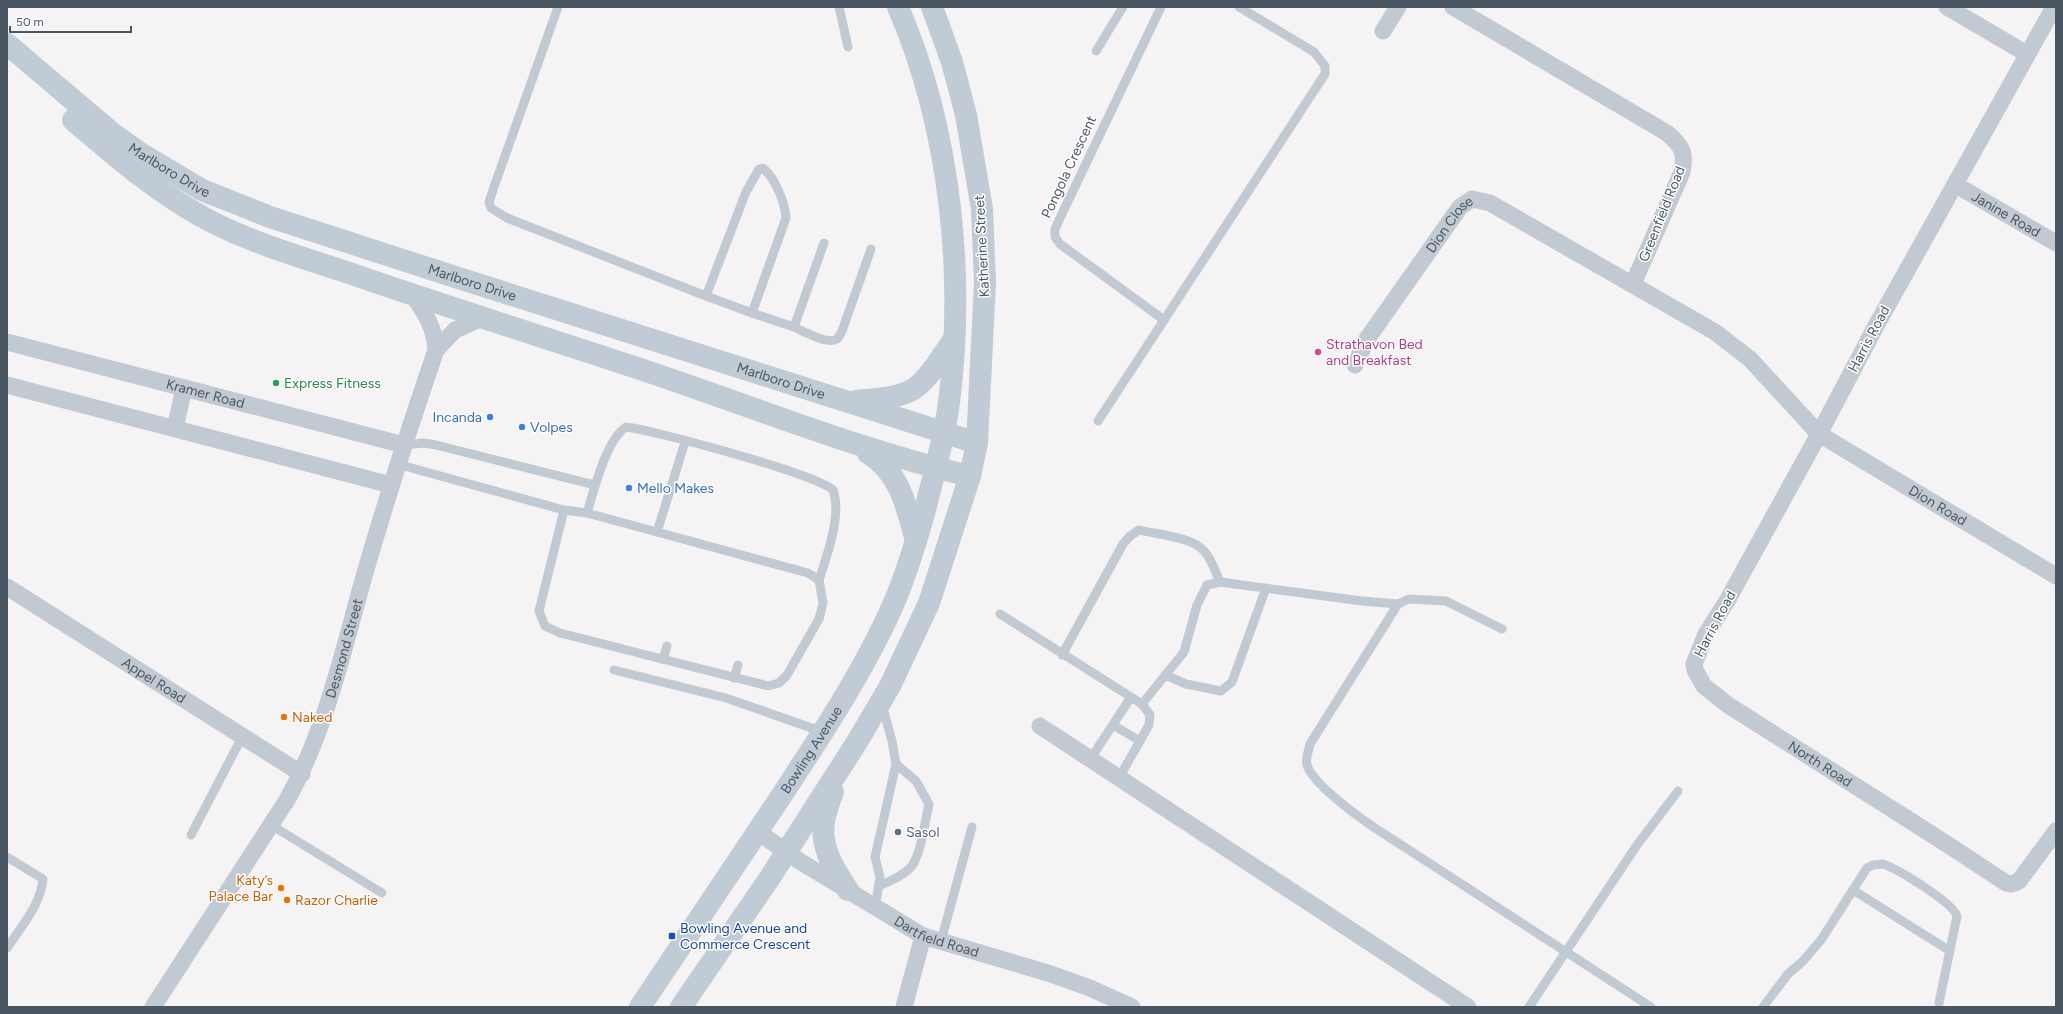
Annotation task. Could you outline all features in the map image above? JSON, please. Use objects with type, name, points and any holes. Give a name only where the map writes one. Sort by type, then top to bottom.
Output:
[{"type":"main road","name":"Katherine Street","points":[[898,7],[909,33],[925,81],[941,150],[949,207],[956,282],[954,340],[948,410],[936,468]]},
{"type":"main road","name":"Katherine Street","points":[[932,7],[952,62],[966,115],[982,209],[985,283],[977,443],[970,476]]},
{"type":"main road","name":"Marlboro Drive","points":[[7,44],[112,133],[172,173],[202,190],[270,216],[977,443]]},
{"type":"main road","name":"Marlboro Drive","points":[[7,63],[112,153],[178,202],[209,220],[246,238],[413,296],[484,317],[654,373],[857,445],[936,468],[970,476]]},
{"type":"main road","points":[[849,402],[885,399],[911,390],[932,369],[954,340]]},
{"type":"main road","points":[[857,445],[872,455],[891,473],[908,510],[916,542]]},
{"type":"main road","name":"Bowling Avenue","points":[[640,1007],[842,704],[894,604],[916,542],[936,468]]},
{"type":"main road","points":[[681,1007],[787,852],[890,686],[929,603],[970,476]]},
{"type":"main road","points":[[840,768],[825,817],[823,830],[827,852],[834,870],[848,890]]},
{"type":"street","points":[[1383,31],[1398,7]]},
{"type":"street","name":"Greenfield Road","points":[[1452,7],[1667,133],[1676,141],[1683,151],[1685,160],[1682,172],[1633,284]]},
{"type":"street","points":[[1947,7],[2027,54]]},
{"type":"street","name":"Harris Road","points":[[1696,675],[1694,664],[1706,634],[1727,601],[1819,434],[1877,324],[1956,185],[2054,7]]},
{"type":"street","name":"Janine Road","points":[[1956,185],[2056,243]]},
{"type":"street","name":"Dion Close","points":[[1355,365],[1367,339],[1460,207],[1472,199],[1490,203],[1633,284]]},
{"type":"street","points":[[1633,284],[1715,332],[1750,359],[1819,434]]},
{"type":"street","name":"Desmond Street","points":[[153,1007],[271,825],[302,774],[317,736],[341,659],[397,464],[436,350],[435,337],[430,324],[413,296]]},
{"type":"street","name":"Desmond Street","points":[[436,350],[455,330],[484,317]]},
{"type":"street","name":"Kramer Road","points":[[7,342],[404,445]]},
{"type":"street","points":[[7,384],[391,484]]},
{"type":"street","points":[[175,428],[184,388]]},
{"type":"street","name":"Dion Road","points":[[1819,434],[2056,576]]},
{"type":"street","name":"Appel Road","points":[[7,587],[302,774]]},
{"type":"street","name":"North Road","points":[[1696,675],[1704,686],[1728,705],[2006,883],[2012,884],[2019,881],[2056,831]]},
{"type":"street","points":[[1040,726],[1091,758],[1119,778],[1468,1007]]},
{"type":"street","name":"Dartfield Road","points":[[758,832],[875,908],[923,936],[1048,973],[1121,1005]]},
{"type":"street","points":[[904,1007],[923,936]]},
{"type":"lane","points":[[558,7],[494,187],[489,202],[491,208],[507,218],[706,296],[794,327],[825,340],[832,341],[837,339],[842,331],[871,249]]},
{"type":"lane","points":[[839,7],[848,47]]},
{"type":"lane","points":[[1096,50],[1123,7]]},
{"type":"lane","name":"Pongola Crescent","points":[[1161,7],[1059,220],[1055,237],[1060,244],[1164,320]]},
{"type":"lane","points":[[1098,421],[1325,74],[1326,66],[1314,52],[1239,7]]},
{"type":"lane","points":[[706,296],[746,192],[759,169],[763,168],[769,172],[786,208],[786,218],[752,313]]},
{"type":"lane","points":[[794,327],[824,244]]},
{"type":"lane","points":[[564,510],[539,610],[545,626],[560,633],[768,686],[779,683],[787,675],[819,619],[823,603],[819,580],[829,550],[836,507],[835,496],[829,486],[763,463],[626,427],[614,436],[595,485],[587,513]]},
{"type":"lane","points":[[657,532],[686,442]]},
{"type":"lane","points":[[404,445],[424,443],[436,445],[595,485]]},
{"type":"lane","points":[[397,464],[564,510],[587,513],[808,573],[819,580]]},
{"type":"lane","points":[[1062,655],[1123,544],[1138,530],[1189,541],[1201,548],[1208,556],[1220,582]]},
{"type":"lane","points":[[1142,704],[1184,652],[1201,594],[1207,585],[1220,582],[1331,597],[1398,604],[1409,599],[1446,601],[1502,629]]},
{"type":"lane","points":[[1165,675],[1186,684],[1221,691],[1232,682],[1266,588]]},
{"type":"lane","points":[[1398,604],[1310,744],[1307,756],[1309,769],[1330,792],[1367,822],[1650,1007]]},
{"type":"lane","points":[[1000,614],[1062,655],[1142,704],[1148,711],[1151,718],[1119,778]]},
{"type":"lane","points":[[663,659],[667,646]]},
{"type":"lane","points":[[734,678],[738,665]]},
{"type":"lane","points":[[614,670],[726,698],[823,732]]},
{"type":"lane","points":[[1091,758],[1131,697]]},
{"type":"lane","points":[[875,908],[880,877],[875,857],[896,764],[892,741],[881,701]]},
{"type":"lane","points":[[1113,725],[1140,741]]},
{"type":"lane","points":[[190,835],[242,737]]},
{"type":"lane","points":[[879,886],[902,874],[911,866],[916,858],[929,804],[916,781],[896,764]]},
{"type":"lane","points":[[1529,1007],[1637,845],[1678,791]]},
{"type":"lane","points":[[271,825],[382,892]]},
{"type":"lane","points":[[942,941],[972,827]]},
{"type":"lane","points":[[7,857],[43,879],[42,888],[37,901],[7,948]]},
{"type":"lane","points":[[1763,1007],[1788,974],[1821,940],[1868,868],[1874,865],[1883,864],[1944,900],[1955,910],[1957,916],[1939,1004]]},
{"type":"lane","points":[[1853,890],[1950,951]]},
{"type":"place","name":"Strathavon Bed and Breakfast","points":[[1318,352]]},
{"type":"place","name":"Express Fitness","points":[[276,383]]},
{"type":"place","name":"Incanda","points":[[490,417]]},
{"type":"place","name":"Volpes","points":[[522,427]]},
{"type":"place","name":"Mello Makes","points":[[629,488]]},
{"type":"place","name":"Naked","points":[[284,717]]},
{"type":"place","name":"Sasol","points":[[898,832]]},
{"type":"place","name":"Katy’s Palace Bar","points":[[281,888]]},
{"type":"place","name":"Razor Charlie","points":[[287,900]]},
{"type":"place","name":"Bowling Avenue and Commerce Crescent","points":[[672,936]]}]
